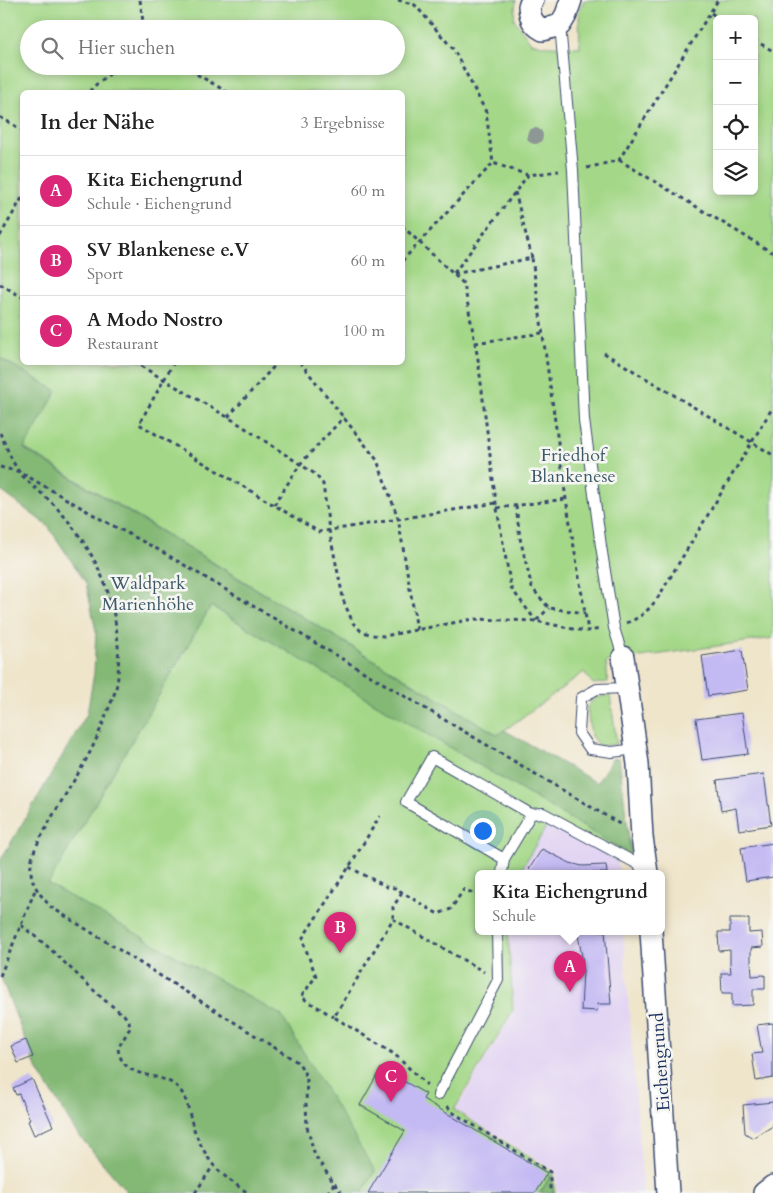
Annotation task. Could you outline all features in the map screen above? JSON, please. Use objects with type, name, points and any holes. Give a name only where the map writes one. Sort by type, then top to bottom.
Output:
[{"type":"street","points":[[533,0],[529,6],[530,15],[535,26],[543,30],[560,25],[571,0]]},
{"type":"street","points":[[623,657],[636,749],[642,837],[647,870]]},
{"type":"street","name":"Eichengrund","points":[[651,935],[668,1193]]},
{"type":"street","points":[[764,1193],[773,1186]]},
{"type":"lane","points":[[560,25],[573,170],[584,420],[614,628],[623,657]]},
{"type":"lane","points":[[627,688],[597,689],[580,698],[579,733],[590,749],[612,752],[636,749]]},
{"type":"lane","points":[[504,859],[406,802],[432,757],[530,814],[543,812],[645,870]]},
{"type":"lane","points":[[502,870],[504,859],[530,814]]},
{"type":"lane","points":[[438,1095],[498,980],[497,935]]},
{"type":"path","points":[[140,0],[143,20]]},
{"type":"path","points":[[398,0],[415,5],[454,50],[486,112],[492,163],[405,258]]},
{"type":"path","points":[[415,5],[417,0]]},
{"type":"path","points":[[492,163],[528,175],[587,168],[619,160],[718,0]]},
{"type":"path","points":[[758,42],[773,51]]},
{"type":"path","points":[[92,90],[109,75]]},
{"type":"path","points":[[198,75],[224,90]]},
{"type":"path","points":[[0,117],[20,129]]},
{"type":"path","points":[[619,160],[773,253]]},
{"type":"path","points":[[454,274],[528,175]]},
{"type":"path","points":[[515,192],[532,258],[566,499],[588,631]]},
{"type":"path","points":[[0,236],[20,201]]},
{"type":"path","points":[[405,229],[464,284],[475,343],[496,503],[510,588],[536,621]]},
{"type":"path","points":[[454,274],[532,258]]},
{"type":"path","points":[[0,284],[20,296]]},
{"type":"path","points":[[475,343],[542,332]]},
{"type":"path","points":[[604,353],[773,455]]},
{"type":"path","points":[[139,365],[228,417],[301,463],[315,474],[323,484],[329,530],[344,602],[353,623],[361,631],[372,636],[384,636],[473,619],[536,621],[573,630],[588,631],[614,628],[634,620],[649,610],[654,603],[773,407]]},
{"type":"path","points":[[172,365],[139,424],[319,532],[496,503]]},
{"type":"path","points":[[228,417],[275,365]]},
{"type":"path","points":[[304,365],[377,460],[398,518],[418,630]]},
{"type":"path","points":[[274,505],[301,463],[344,417]]},
{"type":"path","points":[[0,433],[20,472],[55,506],[82,538],[93,555],[110,598],[118,639],[118,676],[115,691],[89,754],[58,807],[34,854],[30,871],[36,888],[51,907],[299,1063],[308,1078],[307,1127],[315,1156],[341,1193]]},
{"type":"path","points":[[0,467],[20,472],[106,522],[159,550],[642,837]]},
{"type":"path","points":[[497,508],[566,499]]},
{"type":"path","points":[[516,506],[520,538],[532,588],[549,608],[585,613]]},
{"type":"path","points":[[536,621],[549,608]]},
{"type":"path","points":[[380,816],[302,939],[316,976],[301,997],[394,1054],[438,1095],[452,1112],[550,1172],[550,1193]]},
{"type":"path","points":[[349,867],[387,887],[395,888],[438,914],[452,908],[464,889],[475,894]]},
{"type":"path","points":[[0,976],[36,888]]},
{"type":"path","points":[[334,1017],[393,919],[393,908],[402,892]]},
{"type":"path","points":[[393,919],[498,980]]},
{"type":"path","points":[[21,925],[47,946],[103,1000],[130,1021],[130,1028],[118,1048],[122,1061],[134,1071],[176,1085],[184,1095],[192,1124],[213,1166],[248,1193]]},
{"type":"path","points":[[196,1193],[213,1166]]},
{"type":"path","points":[[327,1193],[334,1184]]},
{"type":"shaded area","points":[[549,822],[618,861],[619,870],[521,870]]},
{"type":"shaded area","points":[[509,935],[623,935],[643,1193],[557,1193],[556,1171],[456,1110],[514,1010]]},
{"type":"green space","name":"Friedhof Blankenese","points":[[0,0],[516,0],[514,19],[531,43],[580,47],[579,12],[584,0],[773,0],[773,638],[606,662],[608,682],[593,684],[584,672],[498,735],[24,448],[57,391],[0,358]]},
{"type":"green space","name":"Waldpark Marienhöhe","points":[[0,358],[57,391],[24,449],[498,735],[504,730],[597,783],[612,759],[619,758],[631,855],[211,606],[48,884],[281,1015],[375,1171],[362,1193],[128,1193],[76,1132],[35,1065],[0,975],[0,861],[87,714],[94,673],[96,631],[86,583],[48,526],[0,490]]},
{"type":"green space","points":[[211,606],[631,855],[618,861],[549,822],[521,870],[475,870],[475,935],[508,935],[513,1010],[454,1110],[553,1172],[555,1193],[553,1193],[550,1176],[540,1193],[362,1193],[375,1171],[48,884]]},
{"type":"green space","points":[[610,695],[617,744],[599,746],[591,736],[587,707],[595,698]]},
{"type":"green space","points":[[551,1175],[553,1193],[540,1193]]},
{"type":"building","points":[[742,650],[748,690],[708,696],[702,656]]},
{"type":"building","points":[[742,713],[748,754],[702,760],[696,719]]},
{"type":"building","points":[[764,774],[771,825],[739,830],[736,808],[721,811],[717,780]]},
{"type":"building","points":[[773,843],[773,877],[746,881],[741,848]]},
{"type":"building","points":[[542,849],[570,863],[582,866],[606,865],[607,870],[530,870]]},
{"type":"building","points":[[730,919],[749,919],[749,933],[762,932],[763,947],[751,948],[751,961],[752,976],[765,975],[765,989],[753,989],[753,1005],[732,1006],[732,993],[722,993],[721,973],[731,973],[730,950],[719,951],[718,932],[730,932]]},
{"type":"building","points":[[578,935],[605,935],[611,1004],[598,1004],[597,1011],[581,1010],[583,971],[581,965],[583,962]]},
{"type":"building","points":[[773,1023],[773,1078],[756,1081],[752,1054],[762,1053],[757,1025]]},
{"type":"building","points":[[26,1040],[33,1057],[18,1063],[11,1046]]},
{"type":"building","points":[[381,1068],[426,1094],[423,1099],[547,1173],[535,1193],[368,1193],[405,1131],[360,1105]]},
{"type":"building","points":[[32,1079],[53,1126],[34,1135],[19,1094],[16,1095],[13,1088]]},
{"type":"building","points":[[773,1102],[773,1126],[753,1138],[745,1133],[743,1105]]},
{"type":"place","name":"SV Blankenese e.V","points":[[340,953]]},
{"type":"place","name":"Kita Eichengrund","points":[[570,992]]},
{"type":"place","name":"A Modo Nostro","points":[[391,1102]]}]
